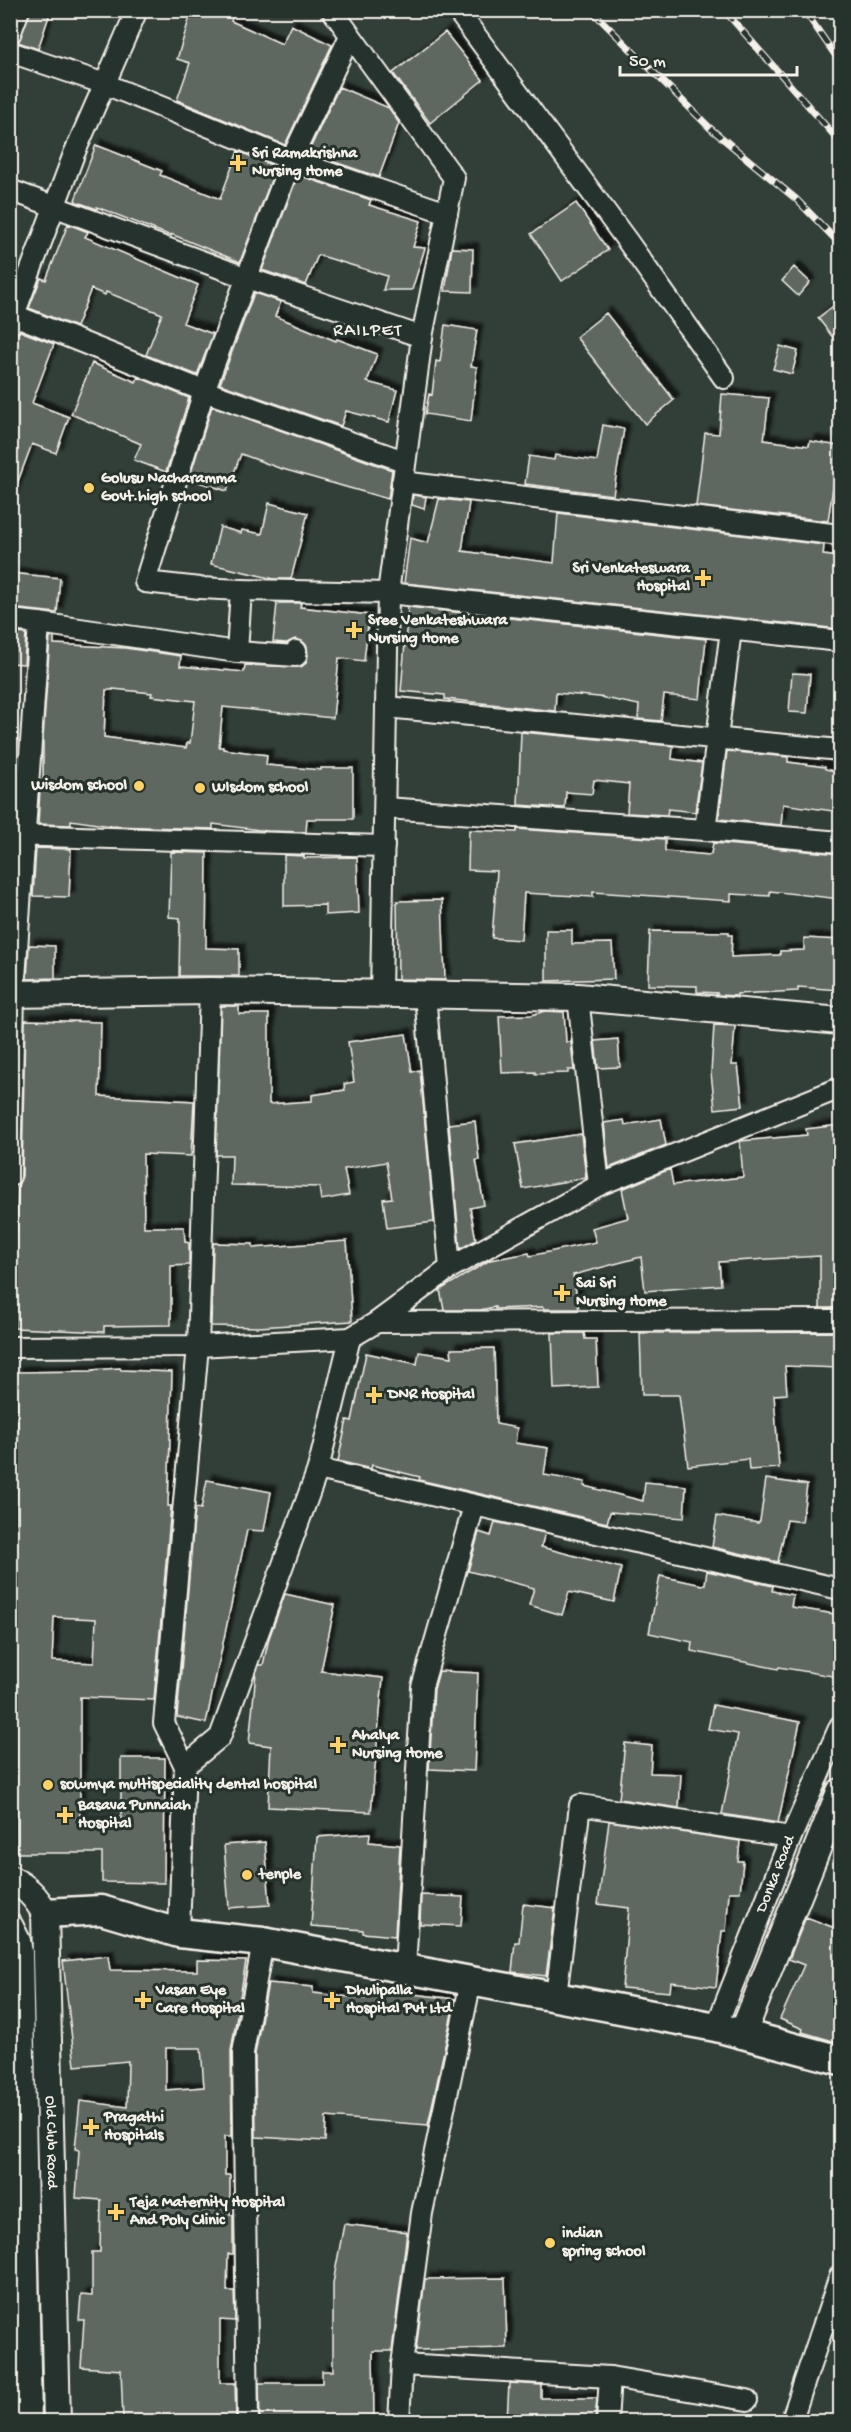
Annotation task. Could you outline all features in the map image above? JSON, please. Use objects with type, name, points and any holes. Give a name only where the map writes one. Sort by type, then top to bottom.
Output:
[{"type":"main road","points":[[45,1913],[101,1910],[178,1933],[263,1942],[556,1996],[729,2031],[840,2061]]},
{"type":"street","points":[[10,34],[19,10]]},
{"type":"street","points":[[137,10],[54,207],[12,318],[204,391],[405,461]]},
{"type":"street","points":[[332,10],[454,177],[422,337],[387,593],[381,994]]},
{"type":"street","points":[[457,10],[628,242],[724,378]]},
{"type":"street","points":[[350,36],[291,160],[204,391],[145,582],[242,590],[387,593],[840,641]]},
{"type":"street","points":[[10,52],[105,84],[291,160],[447,213]]},
{"type":"street","points":[[10,190],[247,278],[422,337]]},
{"type":"street","points":[[402,482],[840,535]]},
{"type":"street","points":[[237,652],[242,590]]},
{"type":"street","points":[[10,620],[237,652],[296,657],[296,651]]},
{"type":"street","points":[[10,1176],[12,994],[18,835],[39,623]]},
{"type":"street","points":[[705,830],[715,739],[731,630]]},
{"type":"street","points":[[386,707],[840,750]]},
{"type":"street","points":[[384,808],[705,830],[840,842]]},
{"type":"street","points":[[18,835],[384,846]]},
{"type":"street","points":[[12,994],[210,991],[578,997],[840,1021]]},
{"type":"street","points":[[178,1933],[184,1766],[164,1722],[198,1346],[210,991]]},
{"type":"street","points":[[425,996],[450,1268]]},
{"type":"street","points":[[578,997],[599,1185]]},
{"type":"street","points":[[10,1347],[198,1346],[350,1338],[377,1322],[450,1268],[599,1185],[840,1088]]},
{"type":"street","points":[[377,1322],[840,1320]]},
{"type":"street","points":[[184,1766],[220,1737],[318,1469],[350,1338]]},
{"type":"street","points":[[318,1469],[840,1589]]},
{"type":"street","points":[[405,1968],[422,1687],[474,1506]]},
{"type":"street","name":"Donka Road","points":[[729,2031],[791,1837],[840,1726]]},
{"type":"street","name":"Donka Road","points":[[729,2031],[840,1792]]},
{"type":"street","points":[[556,1996],[580,1805],[791,1837]]},
{"type":"street","points":[[10,1879],[37,1897],[45,1913]]},
{"type":"street","name":"Old Club Road","points":[[45,1913],[57,2421]]},
{"type":"street","name":"Old Club Road","points":[[10,1927],[17,1941],[19,1953],[28,2421]]},
{"type":"street","points":[[248,2421],[243,2053],[263,1942]]},
{"type":"street","points":[[399,2421],[402,2365],[422,2213],[471,1981]]},
{"type":"street","points":[[791,2421],[840,2276]]},
{"type":"street","points":[[402,2365],[610,2376],[747,2400]]},
{"type":"street","points":[[607,2421],[610,2376]]},
{"type":"building","points":[[31,10],[51,10],[38,49],[18,42]]},
{"type":"building","points":[[192,10],[235,10],[231,21],[282,44],[291,25],[332,45],[285,145],[177,100],[190,63],[177,59]]},
{"type":"building","points":[[445,32],[483,80],[430,123],[393,73]]},
{"type":"building","points":[[339,87],[389,108],[399,123],[379,177],[308,153]]},
{"type":"building","points":[[96,145],[162,171],[160,175],[220,199],[238,151],[276,167],[240,262],[171,234],[171,236],[97,207],[97,209],[77,202],[75,200]]},
{"type":"building","points":[[298,175],[371,200],[369,205],[421,221],[413,247],[425,248],[412,290],[383,290],[387,276],[318,255],[306,285],[262,270]]},
{"type":"building","points":[[576,203],[608,250],[562,281],[531,234]]},
{"type":"building","points":[[68,224],[88,232],[85,237],[198,285],[183,323],[213,334],[197,375],[146,355],[162,314],[106,292],[105,295],[91,289],[76,327],[29,308],[41,278],[46,280]]},
{"type":"building","points":[[452,248],[473,249],[472,292],[445,291]]},
{"type":"building","points":[[794,267],[810,282],[798,296],[782,281]]},
{"type":"building","points":[[254,293],[281,302],[275,316],[336,341],[337,339],[377,354],[367,382],[397,390],[389,422],[346,411],[341,426],[220,384]]},
{"type":"building","points":[[840,301],[840,347],[818,318]]},
{"type":"building","points":[[606,313],[674,400],[645,424],[576,337]]},
{"type":"building","points":[[445,325],[477,330],[471,366],[477,367],[471,421],[425,414],[429,394],[432,395],[436,361],[440,362]]},
{"type":"building","points":[[20,331],[54,344],[32,403],[69,417],[56,453],[32,444],[12,497],[10,350]]},
{"type":"building","points":[[780,346],[798,351],[792,374],[773,369]]},
{"type":"building","points":[[92,363],[136,382],[138,377],[189,398],[166,472],[134,460],[141,444],[71,414]]},
{"type":"building","points":[[722,394],[769,398],[764,440],[809,446],[810,441],[839,446],[828,521],[696,506],[705,433],[719,434]]},
{"type":"building","points":[[212,406],[392,470],[388,499],[279,468],[241,454],[227,491],[189,479]]},
{"type":"building","points":[[603,425],[624,429],[613,495],[525,484],[529,456],[554,460],[555,455],[597,461]]},
{"type":"building","points":[[413,495],[426,497],[424,509],[412,505]]},
{"type":"building","points":[[439,499],[469,502],[462,551],[554,563],[558,513],[824,545],[823,555],[840,557],[840,629],[404,583],[410,538],[428,543]]},
{"type":"building","points":[[269,503],[308,513],[291,579],[274,579],[211,564],[220,527],[241,533],[242,530],[262,534]]},
{"type":"building","points":[[10,573],[60,578],[57,613],[10,608]]},
{"type":"building","points":[[277,603],[301,603],[300,607],[369,615],[364,661],[339,658],[333,718],[223,707],[219,747],[267,755],[266,765],[321,770],[321,768],[353,768],[353,819],[307,819],[306,832],[267,831],[213,824],[213,829],[111,826],[71,820],[71,825],[38,824],[40,789],[43,789],[43,738],[50,637],[54,637],[54,644],[125,648],[181,656],[180,666],[244,672],[245,665],[301,667],[306,663],[307,646],[302,641],[295,639],[287,643],[273,642]],"holes":[[[106,690],[152,693],[151,696],[195,701],[190,743],[187,743],[186,748],[104,737]]]},
{"type":"building","points":[[408,607],[706,639],[700,699],[664,695],[661,721],[638,719],[639,705],[599,697],[556,693],[555,711],[445,699],[445,695],[401,691]]},
{"type":"building","points":[[10,632],[26,634],[24,664],[10,663]]},
{"type":"building","points":[[792,673],[810,674],[807,713],[789,712]]},
{"type":"building","points":[[521,732],[673,746],[672,759],[702,763],[695,812],[668,809],[667,815],[627,813],[629,784],[594,780],[592,794],[566,792],[565,808],[518,805]]},
{"type":"building","points":[[727,751],[788,757],[788,762],[825,767],[825,769],[840,772],[840,812],[783,804],[781,825],[719,819]]},
{"type":"building","points":[[517,829],[665,839],[665,851],[709,855],[713,843],[840,854],[840,899],[770,891],[770,896],[731,894],[731,901],[593,892],[593,897],[524,893],[521,940],[492,938],[497,871],[468,870],[469,830],[517,832]]},
{"type":"building","points":[[36,848],[71,849],[69,897],[33,896]]},
{"type":"building","points":[[171,852],[207,853],[206,948],[239,949],[239,976],[179,976],[180,918],[169,917]]},
{"type":"building","points":[[284,855],[304,856],[304,858],[357,857],[359,913],[325,915],[325,905],[284,906]]},
{"type":"building","points":[[442,900],[445,980],[398,979],[397,901]]},
{"type":"building","points":[[546,930],[572,930],[572,944],[612,943],[614,979],[546,981]]},
{"type":"building","points":[[650,931],[729,932],[729,935],[732,935],[731,957],[780,955],[780,951],[804,950],[804,938],[840,940],[840,990],[798,987],[798,991],[737,994],[737,996],[697,992],[697,986],[648,985]]},
{"type":"building","points":[[29,945],[55,946],[55,978],[27,979]]},
{"type":"building","points":[[221,1006],[239,1006],[239,1014],[269,1014],[269,1104],[312,1101],[312,1095],[345,1090],[344,1084],[354,1082],[348,1042],[406,1034],[412,1072],[420,1070],[434,1222],[387,1228],[383,1199],[392,1198],[386,1162],[344,1169],[349,1195],[321,1200],[319,1187],[231,1185],[232,1155],[216,1155]]},
{"type":"building","points":[[545,1011],[564,1012],[566,1042],[571,1042],[574,1070],[568,1070],[568,1073],[502,1073],[499,1016],[532,1015]]},
{"type":"building","points":[[25,1020],[101,1022],[99,1096],[194,1101],[191,1156],[143,1154],[144,1227],[184,1227],[185,1242],[189,1243],[189,1265],[171,1266],[171,1325],[104,1326],[104,1332],[14,1328],[18,1185],[22,1176]]},
{"type":"building","points":[[714,1025],[735,1026],[732,1065],[738,1065],[743,1106],[715,1109],[711,1073]]},
{"type":"building","points":[[618,1039],[620,1067],[598,1068],[595,1041]]},
{"type":"building","points":[[661,1119],[666,1145],[609,1168],[604,1123],[624,1120],[625,1125]]},
{"type":"building","points":[[475,1121],[479,1160],[476,1160],[484,1205],[470,1208],[476,1240],[460,1249],[449,1124]]},
{"type":"building","points":[[840,1125],[840,1182],[835,1182],[840,1245],[840,1308],[820,1308],[820,1256],[719,1262],[721,1285],[645,1291],[641,1257],[573,1275],[579,1309],[544,1309],[543,1307],[495,1309],[495,1307],[480,1310],[444,1310],[440,1290],[490,1260],[529,1253],[530,1256],[596,1242],[592,1228],[628,1218],[622,1189],[670,1169],[673,1185],[743,1177],[740,1141],[807,1135],[806,1129]]},
{"type":"building","points":[[581,1134],[586,1178],[523,1189],[515,1144]]},
{"type":"building","points":[[347,1241],[352,1321],[259,1327],[211,1326],[213,1243],[253,1244],[253,1248]]},
{"type":"building","points":[[840,1332],[840,1368],[785,1366],[787,1394],[774,1395],[779,1468],[749,1470],[748,1459],[688,1466],[679,1395],[642,1395],[640,1333]]},
{"type":"building","points":[[552,1333],[584,1333],[585,1339],[596,1339],[598,1387],[554,1389]]},
{"type":"building","points":[[494,1348],[496,1424],[517,1428],[515,1443],[548,1448],[544,1475],[585,1482],[584,1486],[643,1501],[645,1482],[686,1486],[684,1518],[610,1512],[607,1523],[419,1480],[420,1477],[372,1465],[371,1469],[338,1461],[347,1420],[352,1421],[366,1353],[417,1364],[419,1352],[452,1357],[451,1349]]},
{"type":"building","points":[[120,1368],[121,1370],[172,1372],[168,1506],[171,1506],[154,1700],[80,1697],[80,1823],[121,1823],[121,1758],[165,1758],[164,1883],[102,1882],[102,1853],[17,1853],[16,1692],[12,1692],[16,1616],[11,1616],[12,1523],[16,1523],[18,1429],[16,1372]],"holes":[[[54,1617],[96,1619],[94,1663],[52,1661]]]},
{"type":"building","points":[[766,1479],[807,1485],[802,1522],[787,1520],[778,1562],[712,1547],[717,1516],[758,1523],[760,1521]]},
{"type":"building","points":[[207,1480],[271,1492],[264,1531],[247,1530],[206,1723],[177,1717],[195,1508],[201,1509]]},
{"type":"building","points":[[495,1522],[545,1533],[541,1547],[621,1568],[614,1602],[569,1592],[562,1615],[529,1605],[534,1588],[468,1571],[479,1532],[491,1536]]},
{"type":"building","points":[[707,1571],[773,1586],[772,1591],[793,1595],[791,1607],[840,1615],[838,1677],[779,1667],[778,1669],[691,1651],[692,1642],[649,1633],[660,1576],[702,1585],[705,1584]]},
{"type":"building","points":[[285,1594],[335,1605],[321,1671],[383,1678],[371,1812],[268,1807],[271,1746],[249,1743],[256,1673],[259,1665],[263,1665],[269,1638]]},
{"type":"building","points":[[439,1671],[478,1673],[474,1771],[429,1769],[434,1689]]},
{"type":"building","points":[[713,1705],[800,1722],[778,1823],[722,1814],[738,1734],[708,1729]]},
{"type":"building","points":[[625,1743],[652,1746],[650,1773],[681,1774],[679,1808],[619,1799]]},
{"type":"building","points":[[609,1821],[740,1841],[738,1861],[743,1861],[740,1892],[729,1892],[726,1931],[722,1931],[716,1987],[671,1982],[670,1992],[622,1988],[629,1908],[598,1904]]},
{"type":"building","points":[[370,1833],[369,1842],[400,1845],[395,1936],[363,1933],[363,1930],[311,1926],[317,1837]]},
{"type":"building","name":"tenple","points":[[265,1842],[270,1905],[229,1908],[224,1845]]},
{"type":"building","points":[[421,1895],[463,1897],[461,1926],[420,1924]]},
{"type":"building","points":[[523,1904],[555,1908],[546,1976],[512,1972],[515,1942],[519,1942]]},
{"type":"building","points":[[806,1917],[840,1930],[840,2043],[802,2032],[803,2029],[780,2019],[804,1965],[789,1959]]},
{"type":"building","points":[[108,1956],[110,1970],[197,1971],[197,1960],[246,1961],[231,2051],[232,2136],[225,2136],[225,2175],[230,2175],[230,2215],[233,2215],[233,2254],[228,2254],[227,2291],[234,2291],[235,2321],[220,2320],[220,2383],[235,2383],[236,2421],[123,2421],[121,2370],[81,2367],[84,2320],[79,2320],[81,2295],[92,2296],[92,2252],[100,2252],[101,2200],[76,2198],[79,2150],[75,2149],[80,2101],[127,2107],[128,2061],[75,2066],[63,1961]],"holes":[[[166,2048],[201,2048],[204,2087],[166,2090]]]},
{"type":"building","points":[[268,1983],[313,1987],[313,1993],[369,1999],[370,1989],[455,1999],[428,2125],[326,2117],[325,2141],[256,2137],[255,2054]]},
{"type":"building","points":[[344,2224],[407,2232],[392,2351],[373,2351],[374,2421],[260,2421],[259,2383],[322,2383],[322,2371],[333,2371],[333,2283]]},
{"type":"building","points":[[505,2278],[507,2348],[416,2350],[425,2279]]},
{"type":"building","points":[[509,2383],[541,2385],[541,2398],[597,2398],[595,2421],[507,2421]]},
{"type":"railway","points":[[591,10],[710,128],[796,199],[840,244]]},
{"type":"railway","points":[[724,10],[840,142]]},
{"type":"railway","points":[[804,10],[840,62]]},
{"type":"place","name":"Sri Ramakrishna Nursing Home","points":[[238,163]]},
{"type":"place","name":"Golusu Nacharamma Govt.high school","points":[[89,488]]},
{"type":"place","name":"Sri Venkateswara Hospital","points":[[703,578]]},
{"type":"place","name":"Sree Venkateshwara Nursing Home","points":[[354,630]]},
{"type":"place","name":"Wisdom school","points":[[139,786]]},
{"type":"place","name":"WIsdom school","points":[[200,788]]},
{"type":"place","name":"Sai Sri Nursing Home","points":[[562,1293]]},
{"type":"place","name":"DNR Hospital","points":[[374,1395]]},
{"type":"place","name":"Ahalya Nursing Home","points":[[338,1745]]},
{"type":"place","name":"sowmya multispeciality dental hospital","points":[[48,1785]]},
{"type":"place","name":"Basava Punnaiah Hospital","points":[[65,1815]]},
{"type":"place","name":"tenple","points":[[247,1875]]},
{"type":"place","name":"Vasan Eye Care Hospital","points":[[143,2000]]},
{"type":"place","name":"Dhulipalla Hospital Pvt Ltd","points":[[332,2000]]},
{"type":"place","name":"Pragathi Hospitals","points":[[91,2127]]},
{"type":"place","name":"Teja Maternity Hospital And Poly Clinic","points":[[116,2212]]},
{"type":"place","name":"indian spring school","points":[[550,2243]]},
{"type":"district","name":"RAILPET","points":[[368,331]]}]
